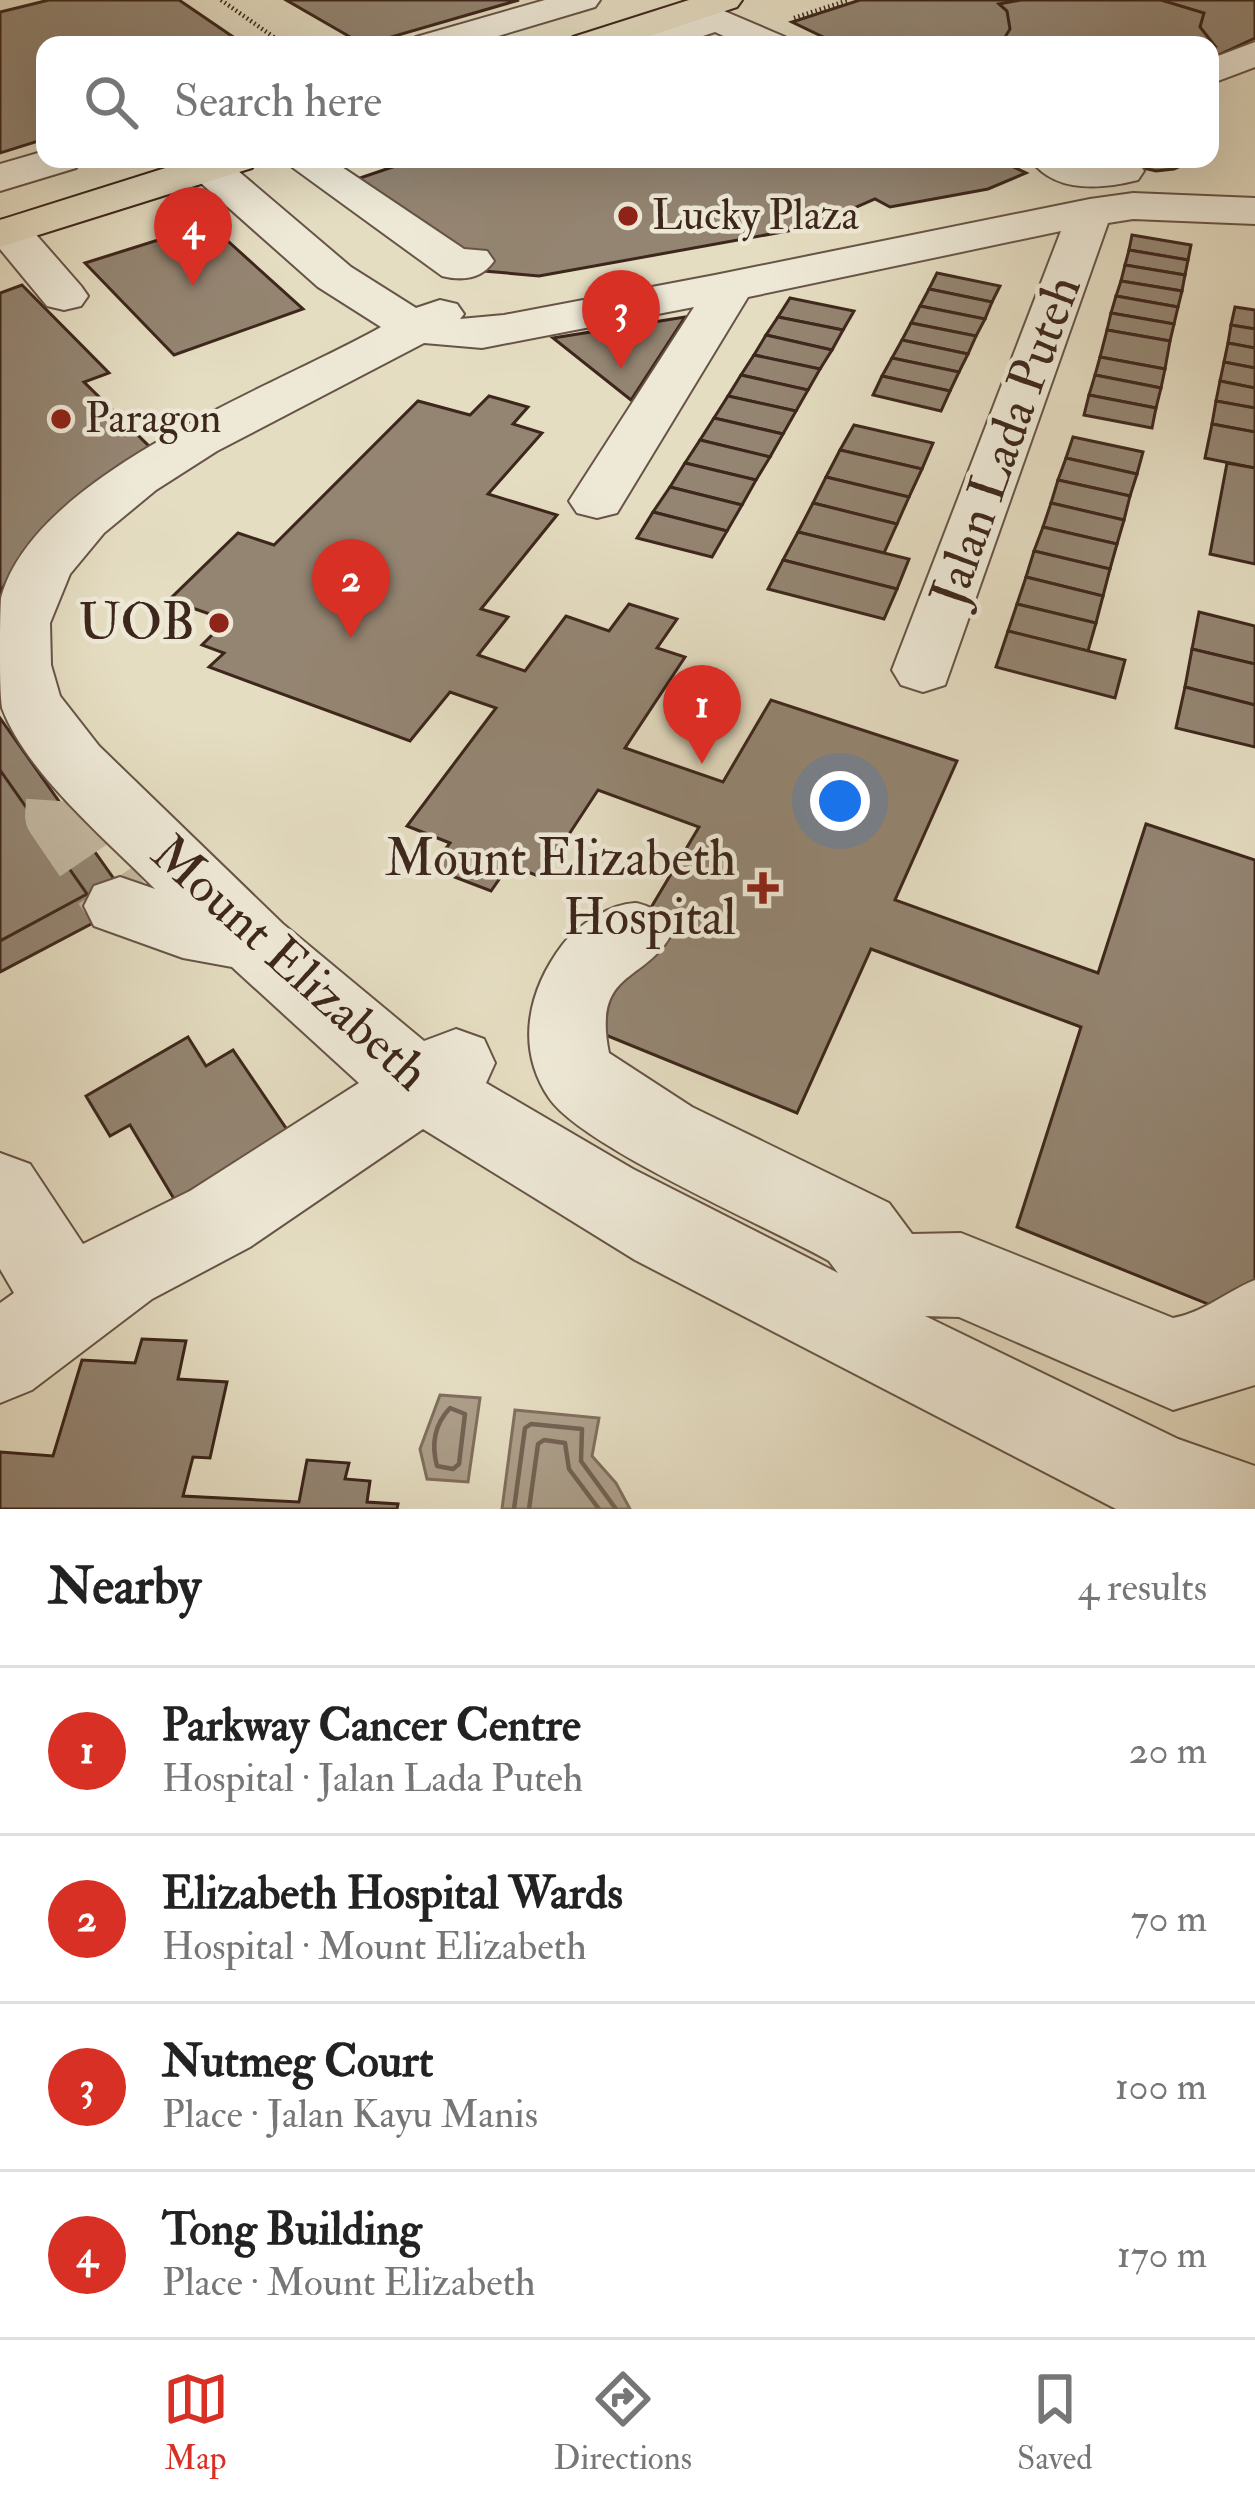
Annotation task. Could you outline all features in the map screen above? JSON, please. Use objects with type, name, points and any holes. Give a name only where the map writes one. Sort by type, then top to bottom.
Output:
[{"type":"main road","points":[[618,36],[719,8]]},
{"type":"main road","points":[[4,232],[210,168]]},
{"type":"street","points":[[460,36],[583,0]]},
{"type":"street","points":[[659,36],[719,8],[780,29]]},
{"type":"street","points":[[1219,69],[1255,53]]},
{"type":"street","points":[[0,178],[36,167]]},
{"type":"street","points":[[227,168],[348,286],[440,324],[529,322],[730,288],[1083,174],[1133,206],[1255,211]]},
{"type":"street","points":[[228,168],[440,324]]},
{"type":"street","points":[[316,168],[458,266],[470,261]]},
{"type":"street","name":"Jalan Lada Puteh","points":[[923,670],[1083,174]]},
{"type":"street","points":[[292,217],[353,194]]},
{"type":"street","points":[[4,232],[64,296]]},
{"type":"street","points":[[597,501],[730,288]]},
{"type":"street","name":"Mount Elizabeth","points":[[440,324],[139,477],[71,531],[36,577],[18,638],[29,703],[71,785],[339,1020],[441,1073],[653,1222],[881,1307],[1220,1492]]},
{"type":"street","name":"Mount Elizabeth","points":[[336,379],[106,523],[64,572],[45,615],[44,671],[53,691],[198,847],[441,1073]]},
{"type":"street","points":[[120,906],[172,928],[250,939]]},
{"type":"street","points":[[635,933],[614,940],[589,962],[568,1006],[568,1044],[579,1077],[628,1113],[859,1232],[879,1258],[881,1307]]},
{"type":"street","points":[[0,1358],[121,1269],[220,1219],[441,1073]]},
{"type":"street","points":[[0,1192],[72,1306]]},
{"type":"street","points":[[881,1307],[918,1274],[961,1275],[1173,1364],[1224,1352],[1255,1324]]},
{"type":"path","points":[[221,0],[272,36]]},
{"type":"path","points":[[780,29],[849,0]]},
{"type":"water","points":[[440,1395],[480,1398],[468,1482],[427,1479],[420,1449]]},
{"type":"water","points":[[515,1410],[599,1418],[592,1456],[616,1483],[630,1509],[502,1509]]},
{"type":"building","points":[[49,0],[179,0],[232,36],[36,36],[36,142],[0,153],[0,12]]},
{"type":"building","points":[[286,0],[519,0],[395,36],[348,36]]},
{"type":"building","points":[[860,0],[1255,0],[1255,38],[1219,55],[1219,36],[821,36],[792,22]]},
{"type":"building","points":[[1161,0],[1204,13],[1200,27],[1207,36],[1006,36],[1010,29],[1007,11],[999,4]]},
{"type":"building","name":"Lucky Plaza","points":[[389,168],[1016,168],[1026,173],[988,189],[890,207],[875,199],[843,213],[854,219],[539,276],[484,271],[357,179]]},
{"type":"building","points":[[209,224],[303,309],[174,355],[85,263]]},
{"type":"building","points":[[1132,235],[1191,245],[1188,260],[1129,250]]},
{"type":"building","points":[[1129,250],[1188,260],[1185,275],[1125,265]]},
{"type":"building","points":[[1125,265],[1185,275],[1182,291],[1121,281]]},
{"type":"building","points":[[937,273],[1000,286],[992,302],[929,289]]},
{"type":"building","points":[[1121,281],[1182,291],[1178,307],[1116,296]]},
{"type":"building","name":"Paragon","points":[[22,285],[109,373],[84,382],[159,456],[80,499],[25,550],[0,593],[0,293]]},
{"type":"building","points":[[929,289],[992,302],[985,319],[920,306]]},
{"type":"building","points":[[1116,296],[1178,307],[1174,324],[1111,313]]},
{"type":"building","points":[[790,298],[854,311],[843,330],[778,317]]},
{"type":"building","points":[[920,306],[985,319],[976,336],[911,323]]},
{"type":"building","points":[[1235,307],[1255,310],[1255,329],[1231,325]]},
{"type":"building","points":[[1111,313],[1174,324],[1170,341],[1107,330]]},
{"type":"building","points":[[685,317],[631,400],[553,338]]},
{"type":"building","points":[[778,317],[843,330],[832,350],[766,335]]},
{"type":"building","points":[[911,323],[976,336],[968,354],[902,340]]},
{"type":"building","points":[[1231,325],[1255,329],[1255,348],[1228,343]]},
{"type":"building","points":[[1107,330],[1170,341],[1165,369],[1100,357]]},
{"type":"building","points":[[766,335],[832,350],[820,369],[754,355]]},
{"type":"building","points":[[902,340],[968,354],[959,372],[892,358]]},
{"type":"building","points":[[1228,343],[1255,348],[1255,368],[1224,362]]},
{"type":"building","points":[[754,355],[820,369],[808,390],[741,375]]},
{"type":"building","points":[[1100,357],[1165,369],[1161,388],[1095,375]]},
{"type":"building","points":[[892,358],[959,372],[950,391],[882,376]]},
{"type":"building","points":[[1224,362],[1255,368],[1255,388],[1220,381]]},
{"type":"building","points":[[741,375],[808,390],[796,411],[728,396]]},
{"type":"building","points":[[1095,375],[1161,388],[1156,408],[1089,395]]},
{"type":"building","points":[[882,376],[950,391],[941,411],[873,395]]},
{"type":"building","points":[[1220,381],[1255,388],[1255,408],[1216,401]]},
{"type":"building","points":[[1089,395],[1156,408],[1152,428],[1084,415]]},
{"type":"building","points":[[489,396],[528,407],[513,424],[542,433],[488,494],[557,515],[481,609],[508,617],[478,655],[525,671],[566,616],[609,631],[629,604],[677,619],[657,648],[685,657],[625,748],[723,782],[771,700],[957,761],[895,900],[1098,973],[1146,824],[1255,860],[1255,1323],[1017,1227],[1081,1027],[871,949],[797,1113],[581,1025],[699,827],[598,790],[541,877],[509,865],[491,891],[431,868],[450,843],[407,826],[496,708],[450,692],[410,741],[209,667],[224,653],[202,645],[227,620],[169,600],[238,533],[274,545],[418,401],[470,415]]},
{"type":"building","points":[[728,396],[796,411],[783,434],[714,418]]},
{"type":"building","points":[[1216,401],[1255,408],[1255,432],[1212,424]]},
{"type":"building","points":[[714,418],[783,434],[770,457],[700,440]]},
{"type":"building","points":[[1212,424],[1255,432],[1255,468],[1205,458]]},
{"type":"building","points":[[854,425],[933,443],[922,469],[840,450]]},
{"type":"building","points":[[1073,437],[1143,452],[1137,474],[1066,458]]},
{"type":"building","points":[[700,440],[770,457],[756,480],[685,463]]},
{"type":"building","points":[[840,450],[922,469],[909,497],[826,477]]},
{"type":"building","points":[[1066,458],[1137,474],[1130,496],[1058,480]]},
{"type":"building","points":[[685,463],[756,480],[742,505],[670,487]]},
{"type":"building","points":[[1227,463],[1255,468],[1255,564],[1210,554]]},
{"type":"building","points":[[826,477],[909,497],[897,524],[813,503]]},
{"type":"building","points":[[1058,480],[1130,496],[1124,520],[1051,503]]},
{"type":"building","points":[[670,487],[742,505],[727,531],[653,512]]},
{"type":"building","points":[[813,503],[897,524],[884,553],[798,532]]},
{"type":"building","points":[[1051,503],[1124,520],[1117,544],[1043,527]]},
{"type":"building","points":[[653,512],[727,531],[712,557],[637,538]]},
{"type":"building","points":[[1043,527],[1117,544],[1110,569],[1034,551]]},
{"type":"building","points":[[798,532],[909,559],[897,589],[783,560]]},
{"type":"building","points":[[1034,551],[1110,569],[1103,596],[1026,577]]},
{"type":"building","points":[[783,560],[897,589],[884,619],[768,589]]},
{"type":"building","points":[[1026,577],[1103,596],[1096,623],[1017,604]]},
{"type":"building","points":[[1017,604],[1096,623],[1088,651],[1008,631]]},
{"type":"building","points":[[1199,612],[1255,626],[1255,664],[1192,649]]},
{"type":"building","points":[[1008,631],[1125,660],[1115,698],[996,667]]},
{"type":"building","points":[[1192,649],[1255,664],[1255,705],[1185,687]]},
{"type":"building","points":[[1185,687],[1255,705],[1255,747],[1176,728]]},
{"type":"building","points":[[0,718],[131,903],[0,972]]},
{"type":"building","points":[[0,770],[87,894],[0,941]]},
{"type":"building","points":[[188,1037],[206,1066],[233,1050],[290,1134],[177,1204],[130,1125],[110,1136],[86,1096]]},
{"type":"building","points":[[142,1339],[186,1341],[178,1379],[227,1382],[210,1458],[193,1457],[183,1496],[299,1502],[307,1460],[349,1463],[345,1479],[370,1481],[367,1502],[398,1504],[397,1509],[0,1509],[0,1452],[53,1456],[82,1360],[135,1363]]},
{"type":"tunnel","points":[[59,801],[58,815],[120,906]]},
{"type":"place","name":"Lucky Plaza","points":[[628,216]]},
{"type":"place","name":"Tong Building","points":[[193,286]]},
{"type":"place","name":"Nutmeg Court","points":[[621,369]]},
{"type":"place","name":"Paragon","points":[[61,419]]},
{"type":"place","name":"UOB","points":[[219,623]]},
{"type":"place","name":"Elizabeth Hospital Wards","points":[[351,638]]},
{"type":"place","name":"Parkway Cancer Centre","points":[[702,764]]},
{"type":"place","name":"Mount Elizabeth Hospital","points":[[763,888]]}]
